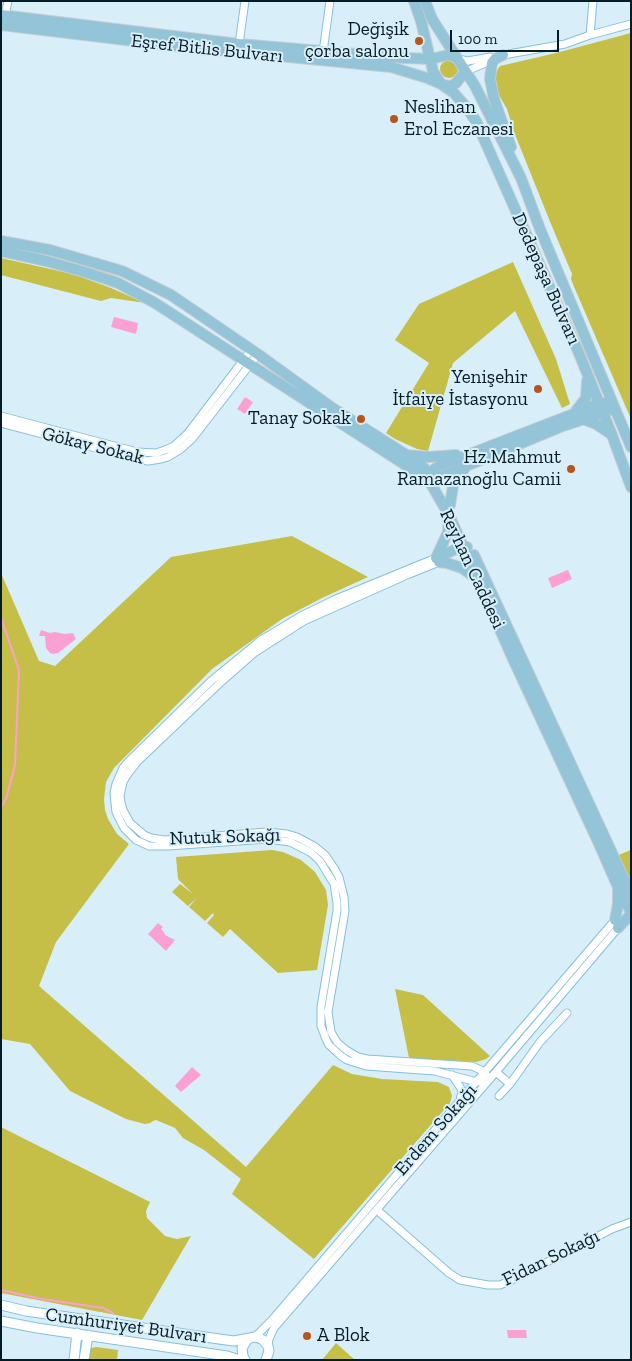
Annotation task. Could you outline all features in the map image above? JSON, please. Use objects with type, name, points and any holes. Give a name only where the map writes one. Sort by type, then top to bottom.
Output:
[{"type":"main road","points":[[414,1],[430,59],[440,84],[453,85],[465,72],[432,19],[425,1]]},
{"type":"main road","name":"Eşref Bitlis Bulvarı","points":[[2,19],[323,52],[430,59]]},
{"type":"main road","name":"Eşref Bitlis Bulvarı","points":[[2,19],[167,45],[391,67],[416,74],[440,84]]},
{"type":"main road","points":[[430,59],[448,55],[458,59]]},
{"type":"main road","points":[[503,55],[492,63],[490,78],[494,99],[521,178]]},
{"type":"main road","name":"Dedepaşa Bulvarı","points":[[465,72],[475,86],[521,178],[540,229],[631,447]]},
{"type":"main road","name":"Dedepaşa Bulvarı","points":[[440,84],[454,93],[476,121],[585,370],[631,487]]},
{"type":"main road","points":[[1,241],[50,250],[122,271],[171,295],[334,409],[405,454],[431,477],[449,510],[631,894]]},
{"type":"main road","points":[[1,251],[88,273],[118,284],[155,303],[362,437],[431,477],[466,466],[563,426],[583,420],[600,408]]},
{"type":"main road","points":[[574,413],[586,398],[588,387],[585,370]]},
{"type":"main road","points":[[431,477],[439,466],[472,452],[574,413],[600,408],[611,409],[614,405]]},
{"type":"main road","points":[[583,420],[596,424],[612,435]]},
{"type":"main road","points":[[405,454],[438,457],[472,452]]},
{"type":"main road","points":[[437,560],[448,532],[451,495],[456,480],[466,466]]},
{"type":"main road","points":[[437,560],[466,549]]},
{"type":"main road","name":"Reyhan Caddesi","points":[[466,549],[477,579],[615,881],[630,909]]},
{"type":"main road","points":[[437,560],[462,568],[477,579]]},
{"type":"main road","points":[[615,881],[618,900],[616,924]]},
{"type":"main road","points":[[616,924],[630,909]]},
{"type":"main road","points":[[616,924],[631,926]]},
{"type":"street","points":[[2,19],[8,1]]},
{"type":"street","points":[[239,44],[245,1]]},
{"type":"street","points":[[323,52],[330,1]]},
{"type":"street","points":[[590,35],[593,1]]},
{"type":"street","points":[[458,59],[468,61],[565,44],[631,24]]},
{"type":"street","points":[[465,72],[503,55]]},
{"type":"street","name":"Gökay Sokak","points":[[1,423],[137,452],[156,453],[174,446],[188,433],[254,352]]},
{"type":"street","name":"Gökay Sokak","points":[[1,416],[63,435]]},
{"type":"street","name":"Nutuk Sokağı","points":[[437,560],[304,621],[254,653],[137,762],[123,782],[120,796],[122,810],[130,823],[144,835],[152,838],[165,840],[266,832],[292,836],[307,841],[314,846],[325,855],[334,868],[344,897],[345,911],[328,1012],[331,1032],[337,1042],[351,1054],[367,1059],[472,1066],[485,1072]]},
{"type":"street","name":"Nutuk Sokağı","points":[[437,560],[336,599],[301,616],[260,640],[211,681],[128,762],[123,768],[116,784],[114,802],[116,812],[124,828],[136,840],[149,846],[268,840],[290,842],[310,852],[320,861],[328,874],[336,894],[337,903],[320,1019],[329,1045],[340,1056],[354,1063],[379,1068],[435,1072],[477,1082],[489,1080]]},
{"type":"street","name":"Erdem Sokağı","points":[[252,1338],[272,1320],[485,1072],[616,924]]},
{"type":"street","name":"Erdem Sokağı","points":[[268,1352],[268,1339],[274,1328],[496,1072],[616,924]]},
{"type":"street","points":[[499,1096],[510,1084],[540,1042],[567,1013]]},
{"type":"street","points":[[485,1072],[489,1080]]},
{"type":"street","points":[[496,1072],[510,1084]]},
{"type":"street","points":[[452,1075],[462,1091],[460,1101]]},
{"type":"street","name":"Fidan Sokağı","points":[[376,1210],[448,1273],[460,1280],[488,1285],[500,1285],[510,1282],[612,1229],[631,1222]]},
{"type":"street","name":"Cumhuriyet Bulvarı","points":[[1,1305],[26,1311],[218,1340],[234,1341],[252,1338]]},
{"type":"street","points":[[82,1319],[84,1360]]},
{"type":"street","name":"Cumhuriyet Bulvarı","points":[[1,1321],[227,1356],[240,1360]]},
{"type":"street","points":[[74,1360],[82,1334]]},
{"type":"street","points":[[245,1360],[242,1348],[247,1340],[252,1338],[263,1340],[268,1352],[277,1360]]},
{"type":"shaded area","points":[[631,33],[631,419],[575,289],[571,279],[572,274],[514,132],[507,109],[493,81],[500,66]]},
{"type":"shaded area","points":[[449,60],[456,62],[458,69],[456,76],[449,78],[442,76],[440,69],[442,62]]},
{"type":"shaded area","points":[[1,258],[73,274],[145,303],[111,298],[101,301],[1,275]]},
{"type":"shaded area","points":[[513,262],[556,359],[570,404],[562,408],[515,311],[453,363],[428,451],[417,449],[386,433],[429,363],[395,340],[419,304]]},
{"type":"shaded area","points":[[114,317],[138,323],[136,334],[111,327]]},
{"type":"shaded area","points":[[245,397],[253,402],[245,414],[237,409]]},
{"type":"shaded area","points":[[292,536],[368,577],[282,619],[212,669],[114,768],[106,782],[105,810],[117,834],[129,844],[56,942],[39,986],[246,1167],[333,1065],[352,1074],[382,1079],[438,1082],[449,1087],[452,1096],[450,1103],[314,1259],[232,1194],[241,1179],[204,1150],[183,1138],[175,1128],[156,1120],[145,1124],[126,1119],[70,1091],[30,1044],[1,1039],[1,573],[39,661],[55,666],[171,557]]},
{"type":"shaded area","points":[[568,570],[572,579],[552,588],[548,578]]},
{"type":"shaded area","points":[[41,630],[50,633],[73,633],[76,639],[58,653],[53,654],[46,648],[45,636],[39,636]]},
{"type":"shaded area","points":[[272,850],[283,852],[301,860],[315,872],[326,890],[328,905],[317,970],[278,973],[230,929],[223,937],[207,923],[214,915],[213,913],[205,921],[189,907],[197,898],[188,906],[172,892],[180,884],[193,894],[178,879],[176,857]]},
{"type":"shaded area","points":[[631,850],[631,882],[616,856]]},
{"type":"shaded area","points":[[158,923],[163,927],[161,929],[165,935],[175,940],[166,951],[148,934]]},
{"type":"shaded area","points":[[395,989],[423,995],[490,1056],[477,1062],[409,1058]]},
{"type":"shaded area","points":[[192,1067],[201,1075],[181,1092],[175,1086]]},
{"type":"shaded area","points":[[1,1127],[150,1202],[146,1211],[147,1218],[165,1236],[177,1239],[191,1236],[142,1320],[1,1293]]},
{"type":"shaded area","points":[[507,1330],[526,1330],[527,1338],[508,1338]]},
{"type":"shaded area","points":[[336,1343],[355,1360],[322,1360]]},
{"type":"shaded area","points":[[91,1348],[118,1350],[117,1360],[87,1360],[88,1352]]},
{"type":"waterway","points":[[1,618],[19,670],[15,765],[6,799],[1,807]]},
{"type":"waterway","points":[[1,1290],[42,1299],[103,1308],[113,1313]]},
{"type":"place","name":"Değişik çorba salonu","points":[[419,41]]},
{"type":"place","name":"Neslihan Erol Eczanesi","points":[[394,119]]},
{"type":"place","name":"Yenişehir İtfaiye İstasyonu","points":[[538,389]]},
{"type":"place","name":"Tanay Sokak","points":[[361,419]]},
{"type":"place","name":"Hz.Mahmut Ramazanoğlu Camii","points":[[571,469]]},
{"type":"place","name":"A Blok","points":[[307,1336]]}]
